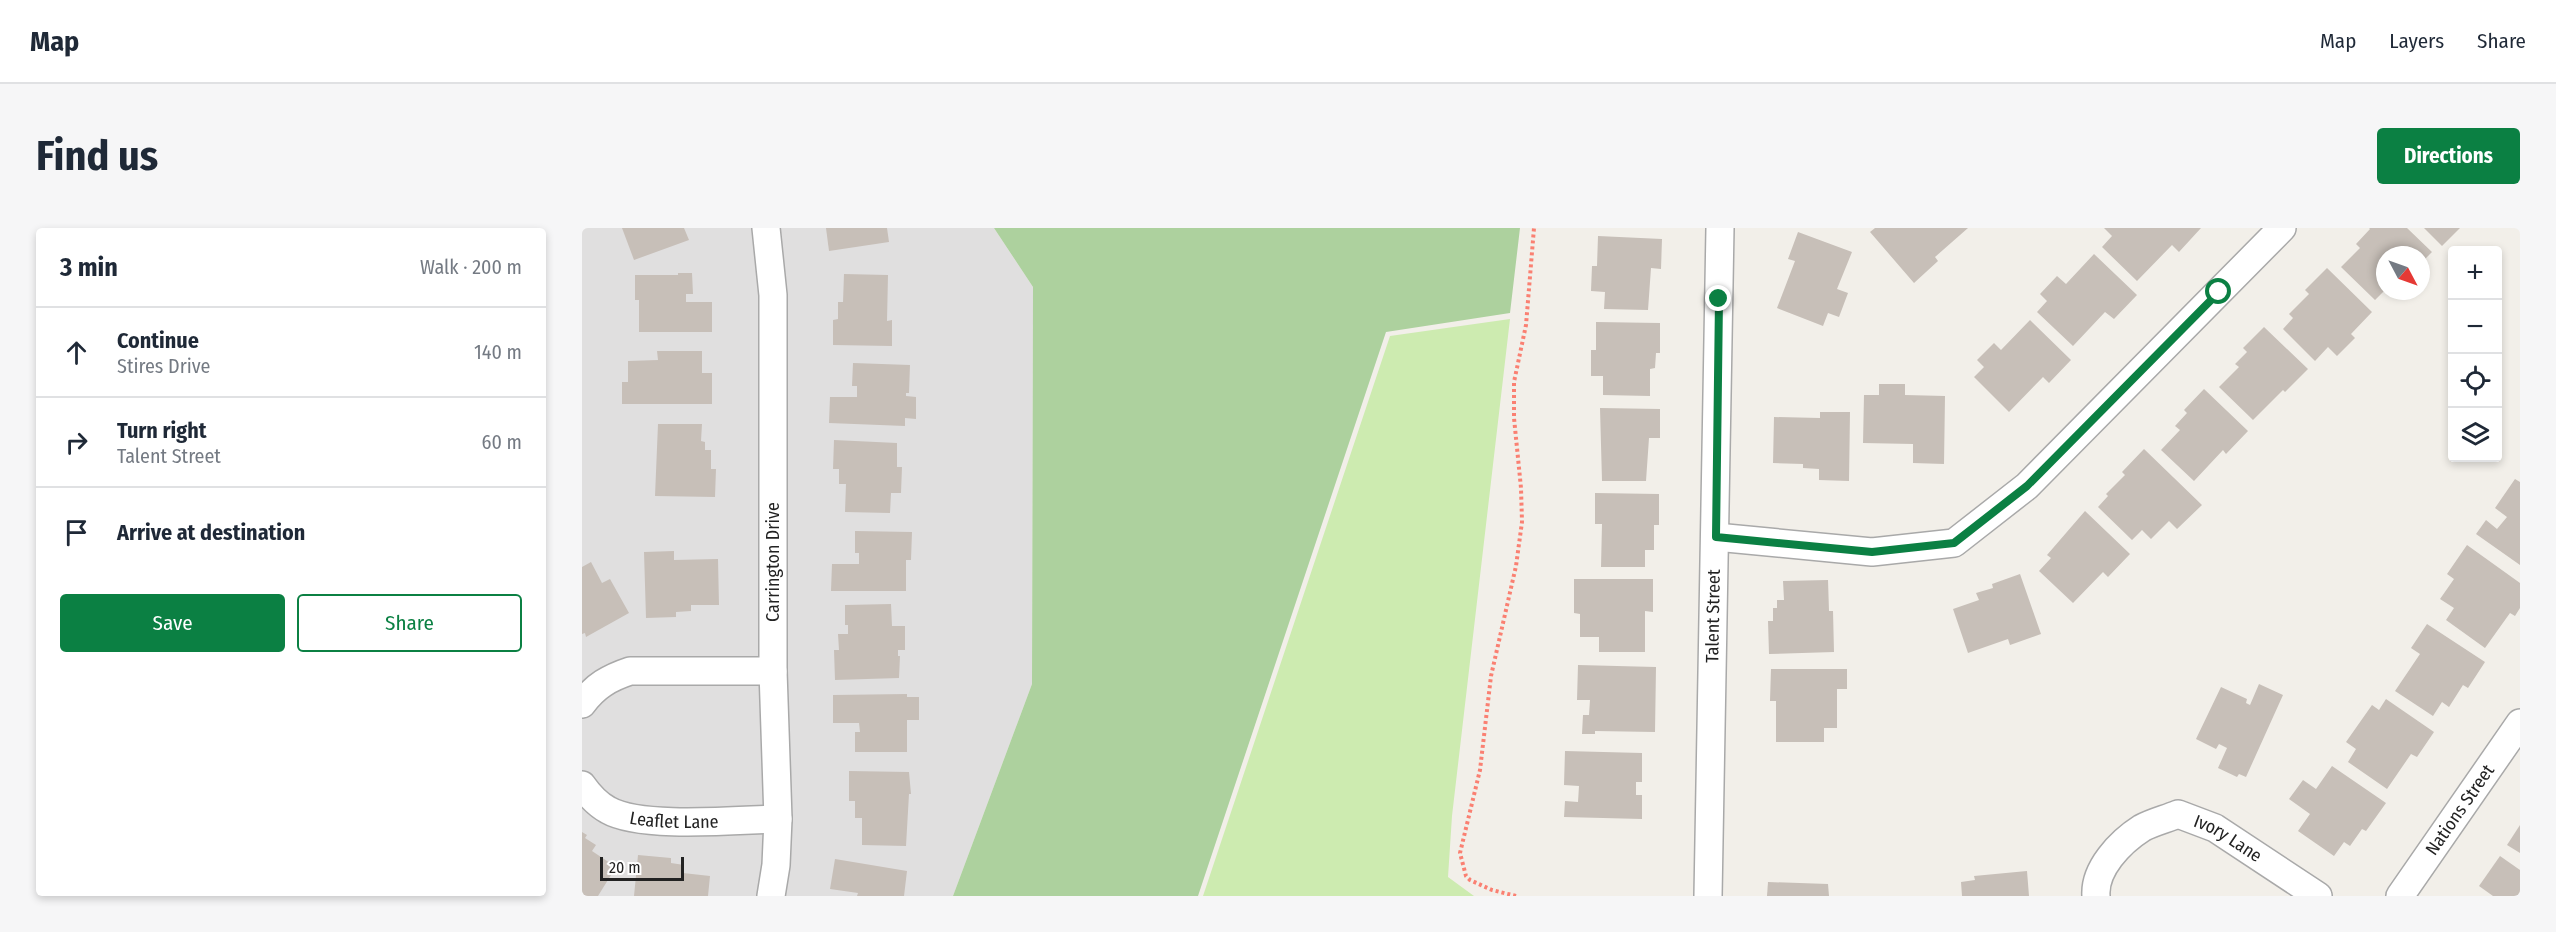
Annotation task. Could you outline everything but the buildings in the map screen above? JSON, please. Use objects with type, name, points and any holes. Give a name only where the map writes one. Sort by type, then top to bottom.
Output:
[{"type":"street","name":"Carrington Drive","points":[[766,228],[771,258],[773,295],[773,671],[778,819],[776,865],[771,896]]},
{"type":"street","name":"Talent Street","points":[[1708,896],[1720,228]]},
{"type":"street","points":[[1716,537],[1872,552],[1954,543],[2027,486],[2282,228]]},
{"type":"street","points":[[582,704],[592,691],[610,678],[630,671],[773,671]]},
{"type":"street","name":"Nations Street","points":[[2400,896],[2520,723]]},
{"type":"street","name":"Leaflet Lane","points":[[582,785],[591,797],[609,811],[633,819],[655,822],[778,819]]},
{"type":"street","name":"Ivory Lane","points":[[2096,896],[2095,885],[2112,853],[2142,828],[2178,814],[2215,828],[2318,896]]},
{"type":"path","points":[[1516,896],[1492,890],[1470,880],[1466,876],[1460,853],[1480,770],[1491,676],[1516,566],[1521,522],[1521,489],[1514,418],[1514,382],[1526,325],[1534,228]]},
{"type":"shaded area","points":[[582,228],[994,228],[1033,287],[1032,684],[953,896],[582,896]]},
{"type":"green space","points":[[994,228],[1520,228],[1510,313],[1386,332],[1198,896],[953,896],[1032,684],[1033,287]]},
{"type":"green space","points":[[1510,319],[1452,816],[1448,877],[1474,896],[1203,896],[1390,336]]},
{"type":"route","points":[[1719,299],[1716,537],[1872,552],[1954,543],[2027,486],[2219,292]]}]
